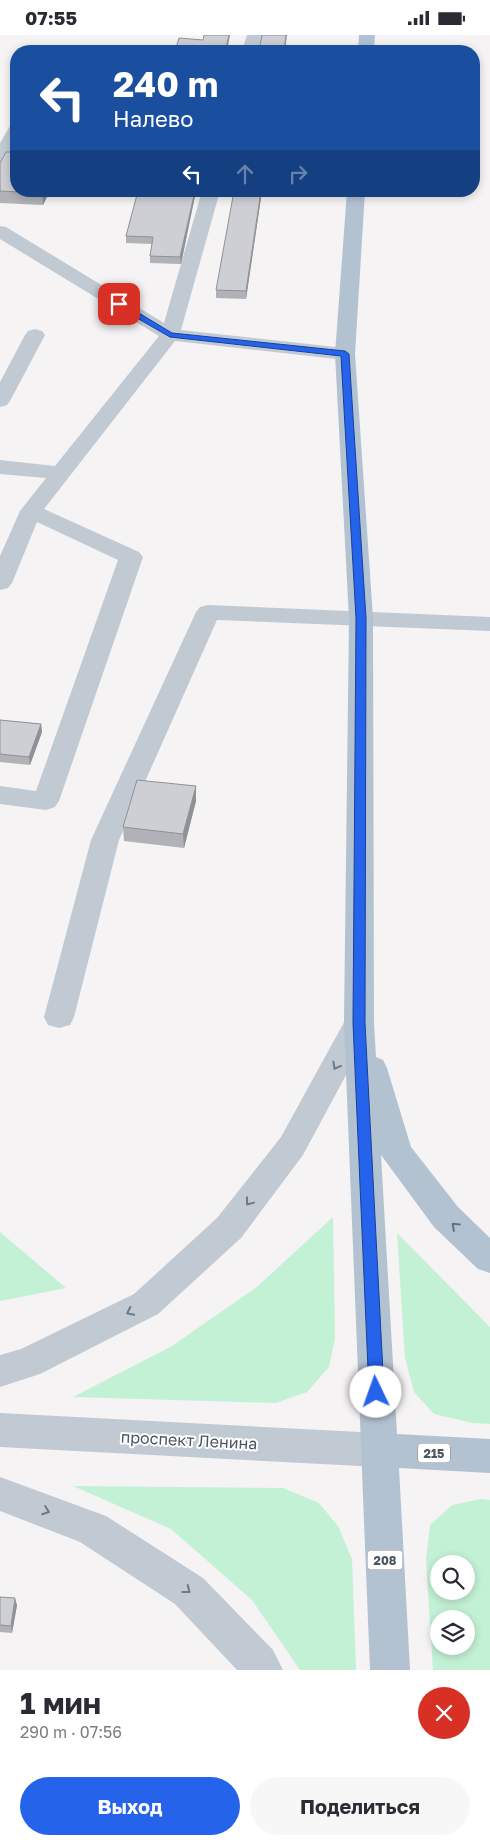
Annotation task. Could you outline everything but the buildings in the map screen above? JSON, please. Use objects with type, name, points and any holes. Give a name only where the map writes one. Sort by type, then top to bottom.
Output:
[{"type":"main road","points":[[356,197],[345,354],[361,618],[359,1023],[379,1450]]},
{"type":"main road","points":[[359,1023],[396,1152],[446,1217],[490,1259]]},
{"type":"main road","name":"215","points":[[379,1450],[490,1456]]},
{"type":"main road","name":"208","points":[[379,1450],[390,1670]]},
{"type":"street","points":[[0,158],[10,140]]},
{"type":"street","points":[[0,583],[31,511],[170,335],[209,197]]},
{"type":"street","points":[[0,231],[170,335],[345,354]]},
{"type":"street","points":[[0,401],[36,335]]},
{"type":"street","points":[[0,467],[61,473]]},
{"type":"street","points":[[0,795],[46,801],[130,557],[31,511]]},
{"type":"street","points":[[59,1017],[105,840],[208,612],[490,624]]},
{"type":"street","points":[[0,1371],[28,1363],[146,1304],[229,1228],[292,1146],[359,1023]]},
{"type":"street","name":"проспект Ленина","points":[[0,1430],[379,1450]]},
{"type":"street","points":[[0,1494],[93,1529],[189,1591],[263,1670]]},
{"type":"green space","points":[[333,1217],[335,1338],[329,1367],[307,1392],[276,1403],[73,1397],[172,1346],[258,1286]]},
{"type":"green space","points":[[0,1232],[66,1288],[0,1301]]},
{"type":"green space","points":[[397,1233],[490,1327],[490,1424],[472,1423],[434,1414],[414,1392],[405,1358]]},
{"type":"green space","points":[[73,1486],[283,1488],[319,1503],[338,1526],[352,1559],[356,1670],[300,1670],[252,1600],[171,1529]]},
{"type":"green space","points":[[480,1499],[490,1500],[490,1670],[433,1670],[432,1655],[475,1655],[475,1610],[430,1610],[430,1623],[426,1560],[430,1525],[452,1505]]},
{"type":"route","points":[[119,304],[170,335],[345,354],[361,618],[359,1023],[376,1392]]}]
